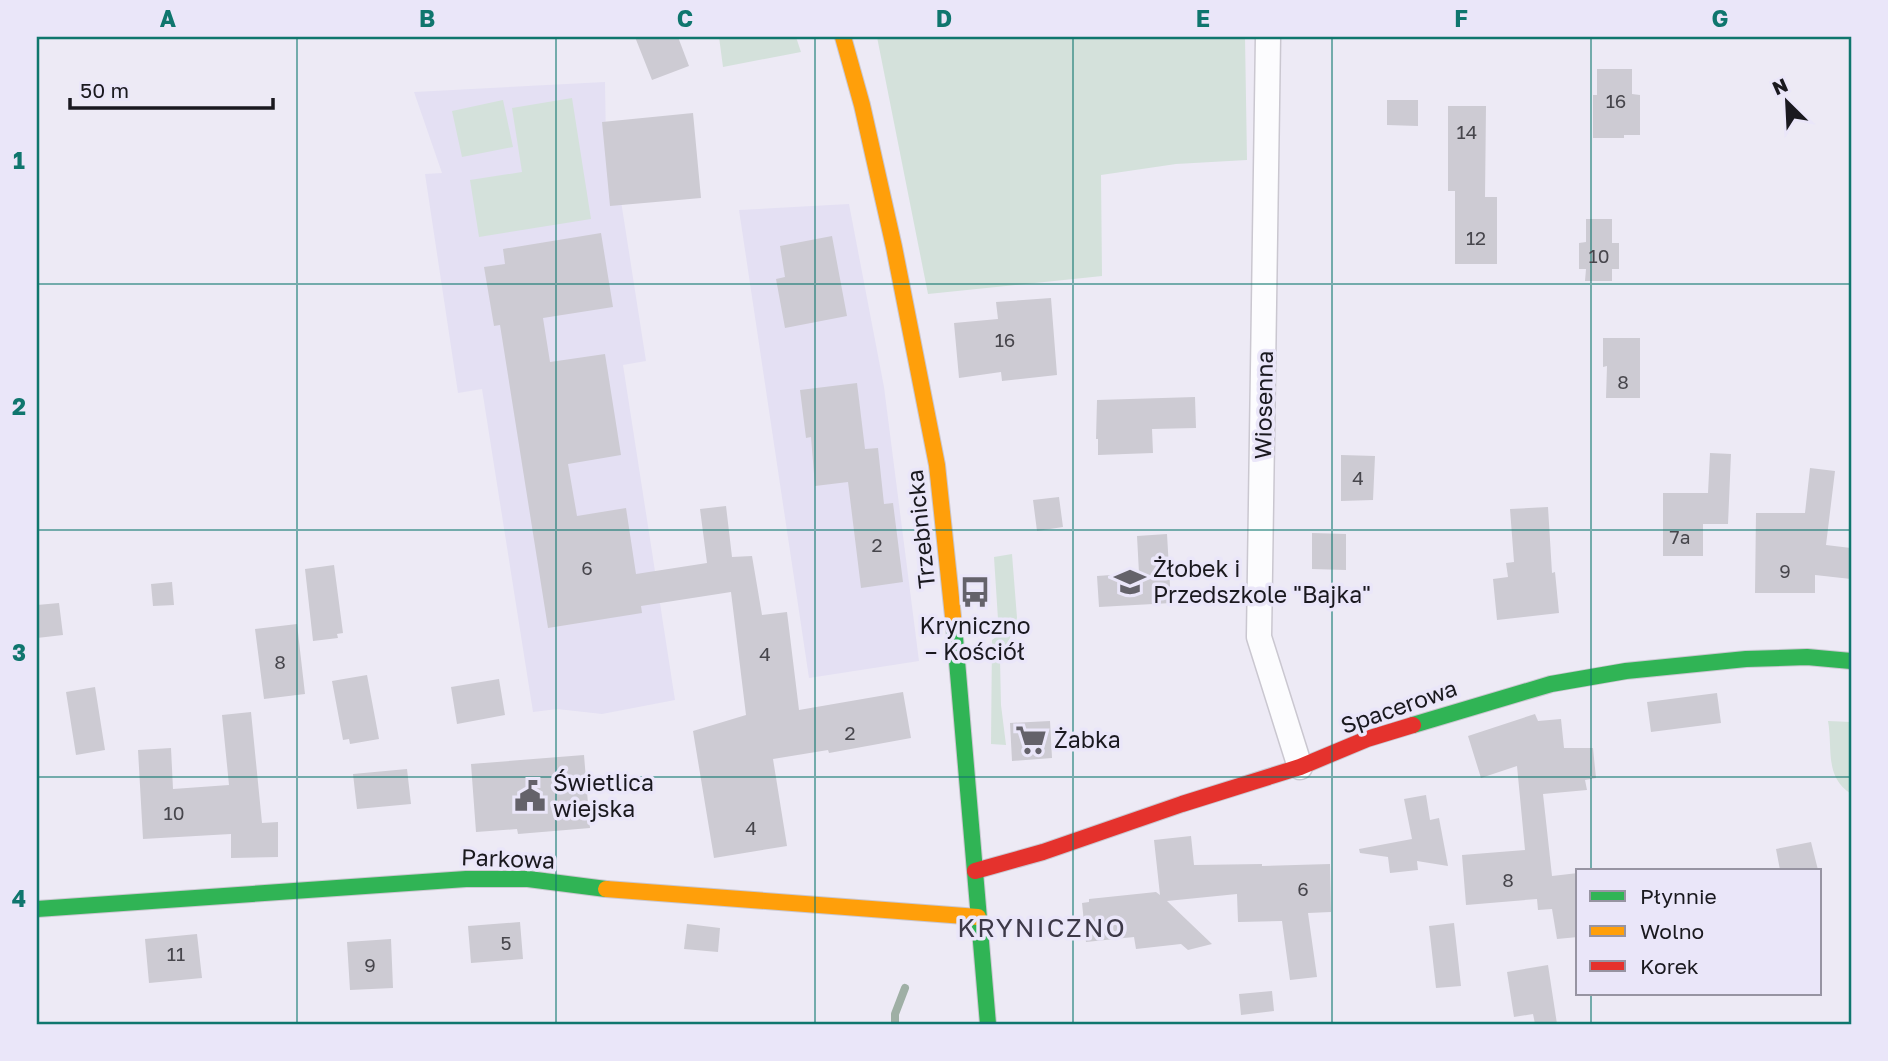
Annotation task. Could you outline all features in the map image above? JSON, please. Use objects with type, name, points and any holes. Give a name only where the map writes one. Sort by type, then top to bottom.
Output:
[{"type":"street","name":"Trzebnicka","points":[[843,37],[862,105],[894,247],[937,465],[958,667],[988,1024]]},
{"type":"street","name":"Wiosenna","points":[[1268,37],[1259,638],[1300,767]]},
{"type":"street","name":"Spacerowa","points":[[975,871],[1043,852],[1300,767],[1367,740],[1551,684],[1626,671],[1746,659],[1807,657],[1851,661]]},
{"type":"street","name":"Parkowa","points":[[37,909],[451,879],[528,879],[640,893],[978,917]]},
{"type":"shaded area","points":[[719,37],[796,37],[801,52],[723,67]]},
{"type":"shaded area","points":[[877,37],[1245,37],[1247,160],[1176,164],[1101,175],[1102,276],[928,294]]},
{"type":"shaded area","points":[[605,82],[606,144],[616,169],[646,361],[623,365],[675,700],[602,714],[557,709],[533,712],[482,389],[458,393],[425,174],[442,173],[414,92]]},
{"type":"shaded area","points":[[572,98],[591,219],[479,237],[470,180],[522,172],[512,108]]},
{"type":"shaded area","points":[[503,100],[513,147],[462,157],[452,111]]},
{"type":"shaded area","points":[[849,204],[884,387],[919,661],[809,678],[739,210]]},
{"type":"shaded area","points":[[1012,554],[1017,618],[1000,659],[1001,705],[1006,745],[991,744],[992,640],[999,635],[994,557]]},
{"type":"shaded area","points":[[1828,721],[1851,722],[1851,794],[1842,787],[1833,770]]},
{"type":"building","points":[[635,37],[678,37],[689,66],[652,80]]},
{"type":"building","points":[[1597,69],[1632,69],[1632,94],[1640,95],[1640,135],[1593,138],[1593,95],[1597,95]]},
{"type":"building","points":[[1387,100],[1418,100],[1418,126],[1387,125]]},
{"type":"building","points":[[1448,106],[1486,106],[1485,197],[1497,197],[1497,264],[1455,264],[1455,191],[1448,191]]},
{"type":"building","points":[[693,113],[701,198],[610,206],[602,122]]},
{"type":"building","points":[[1586,219],[1612,219],[1612,243],[1619,243],[1619,269],[1612,269],[1612,281],[1585,281],[1586,269],[1579,269],[1579,243],[1586,242]]},
{"type":"building","points":[[601,233],[613,307],[543,318],[550,362],[605,354],[621,455],[568,464],[577,516],[626,508],[636,574],[707,563],[700,509],[726,506],[732,557],[752,556],[762,615],[787,612],[799,710],[903,692],[911,738],[829,753],[828,750],[773,759],[787,846],[714,858],[693,731],[746,715],[731,592],[641,606],[642,613],[548,628],[500,325],[494,326],[484,267],[505,264],[503,249]]},
{"type":"building","points":[[832,236],[847,316],[785,328],[776,279],[785,277],[780,246]]},
{"type":"building","points":[[1051,298],[1057,375],[1002,381],[1001,372],[959,378],[954,323],[998,319],[996,302]]},
{"type":"building","points":[[1603,338],[1640,338],[1640,398],[1606,398],[1607,366],[1603,367]]},
{"type":"building","points":[[857,383],[865,449],[878,448],[884,504],[893,503],[903,582],[861,588],[848,482],[815,486],[811,437],[806,438],[800,390]]},
{"type":"building","points":[[1195,397],[1196,428],[1152,429],[1153,453],[1098,455],[1097,400]]},
{"type":"building","points":[[1710,453],[1731,454],[1728,524],[1703,524],[1703,556],[1663,556],[1663,493],[1708,493]]},
{"type":"building","points":[[1341,455],[1375,456],[1373,500],[1341,501]]},
{"type":"building","points":[[1810,468],[1835,471],[1826,545],[1851,548],[1851,579],[1815,575],[1815,593],[1755,593],[1756,513],[1805,513]]},
{"type":"building","points":[[1059,497],[1063,527],[1037,531],[1033,500]]},
{"type":"building","points":[[1548,507],[1552,573],[1555,572],[1559,613],[1497,620],[1493,579],[1508,577],[1506,563],[1514,562],[1510,509]]},
{"type":"building","points":[[1312,533],[1346,534],[1346,570],[1312,569]]},
{"type":"building","points":[[1167,534],[1171,603],[1099,607],[1097,576],[1139,573],[1137,536]]},
{"type":"building","points":[[334,565],[343,633],[337,634],[338,638],[313,641],[305,569]]},
{"type":"building","points":[[172,582],[174,605],[153,606],[151,584]]},
{"type":"building","points":[[59,603],[63,635],[37,638],[37,605]]},
{"type":"building","points":[[297,624],[305,694],[264,699],[255,629]]},
{"type":"building","points":[[367,675],[379,739],[350,744],[349,739],[343,740],[332,681]]},
{"type":"building","points":[[499,679],[505,715],[457,724],[451,687]]},
{"type":"building","points":[[95,687],[105,750],[76,755],[66,692]]},
{"type":"building","points":[[1717,693],[1721,723],[1651,732],[1647,702]]},
{"type":"building","points":[[251,712],[262,823],[278,822],[278,857],[231,858],[231,834],[143,839],[138,750],[171,748],[173,789],[229,785],[222,715]]},
{"type":"building","points":[[1535,714],[1538,721],[1561,719],[1564,748],[1593,748],[1596,778],[1585,780],[1587,790],[1543,794],[1552,876],[1576,873],[1576,937],[1557,939],[1552,909],[1538,910],[1537,899],[1466,905],[1462,855],[1525,850],[1517,766],[1481,778],[1468,736]]},
{"type":"building","points":[[1050,721],[1052,758],[1012,761],[1010,723]]},
{"type":"building","name":"Świetlica wiejska","points":[[584,755],[590,828],[518,834],[517,829],[476,832],[471,764]]},
{"type":"building","points":[[407,769],[411,804],[357,809],[353,774]]},
{"type":"building","points":[[1426,795],[1430,820],[1439,818],[1448,866],[1417,861],[1418,870],[1390,873],[1388,857],[1360,853],[1359,849],[1412,839],[1404,799]]},
{"type":"building","points":[[1191,836],[1194,865],[1330,864],[1331,912],[1308,913],[1317,977],[1290,980],[1282,921],[1238,922],[1237,894],[1167,901],[1212,944],[1188,950],[1181,944],[1136,949],[1134,937],[1086,942],[1082,903],[1089,902],[1089,899],[1156,892],[1160,895],[1154,840]]},
{"type":"building","points":[[1811,842],[1818,869],[1780,869],[1776,849]]},
{"type":"building","points":[[520,922],[523,959],[471,963],[468,926]]},
{"type":"building","points":[[1454,923],[1461,986],[1436,988],[1429,926]]},
{"type":"building","points":[[687,924],[720,928],[718,952],[684,949]]},
{"type":"building","points":[[197,934],[202,978],[149,983],[145,939]]},
{"type":"building","points":[[391,939],[393,988],[350,990],[347,942]]},
{"type":"building","points":[[1548,965],[1557,1024],[1535,1024],[1533,1014],[1514,1017],[1507,972]]},
{"type":"building","points":[[1272,991],[1274,1011],[1241,1015],[1239,994]]},
{"type":"waterway","points":[[895,1024],[895,1014],[905,988]]},
{"type":"traffic: fast","points":[[954,626],[988,1024]]},
{"type":"traffic: fast","points":[[1413,725],[1551,684],[1626,671],[1746,659],[1807,657],[1851,661]]},
{"type":"traffic: fast","points":[[37,909],[466,879],[528,879],[606,889]]},
{"type":"traffic: slow","points":[[843,37],[862,105],[894,247],[937,465],[954,626]]},
{"type":"traffic: slow","points":[[606,889],[978,917]]},
{"type":"traffic: jam","points":[[975,871],[1043,852],[1300,767],[1367,739],[1413,725]]},
{"type":"place","name":"Żłobek i Przedszkole \"Bajka\"","points":[[1130,582]]},
{"type":"place","name":"Kryniczno – Kościół","points":[[975,592]]},
{"type":"place","name":"Żabka","points":[[1031,740]]},
{"type":"place","name":"Świetlica wiejska","points":[[530,796]]},
{"type":"district","name":"KRYNICZNO","points":[[1042,928]]}]
